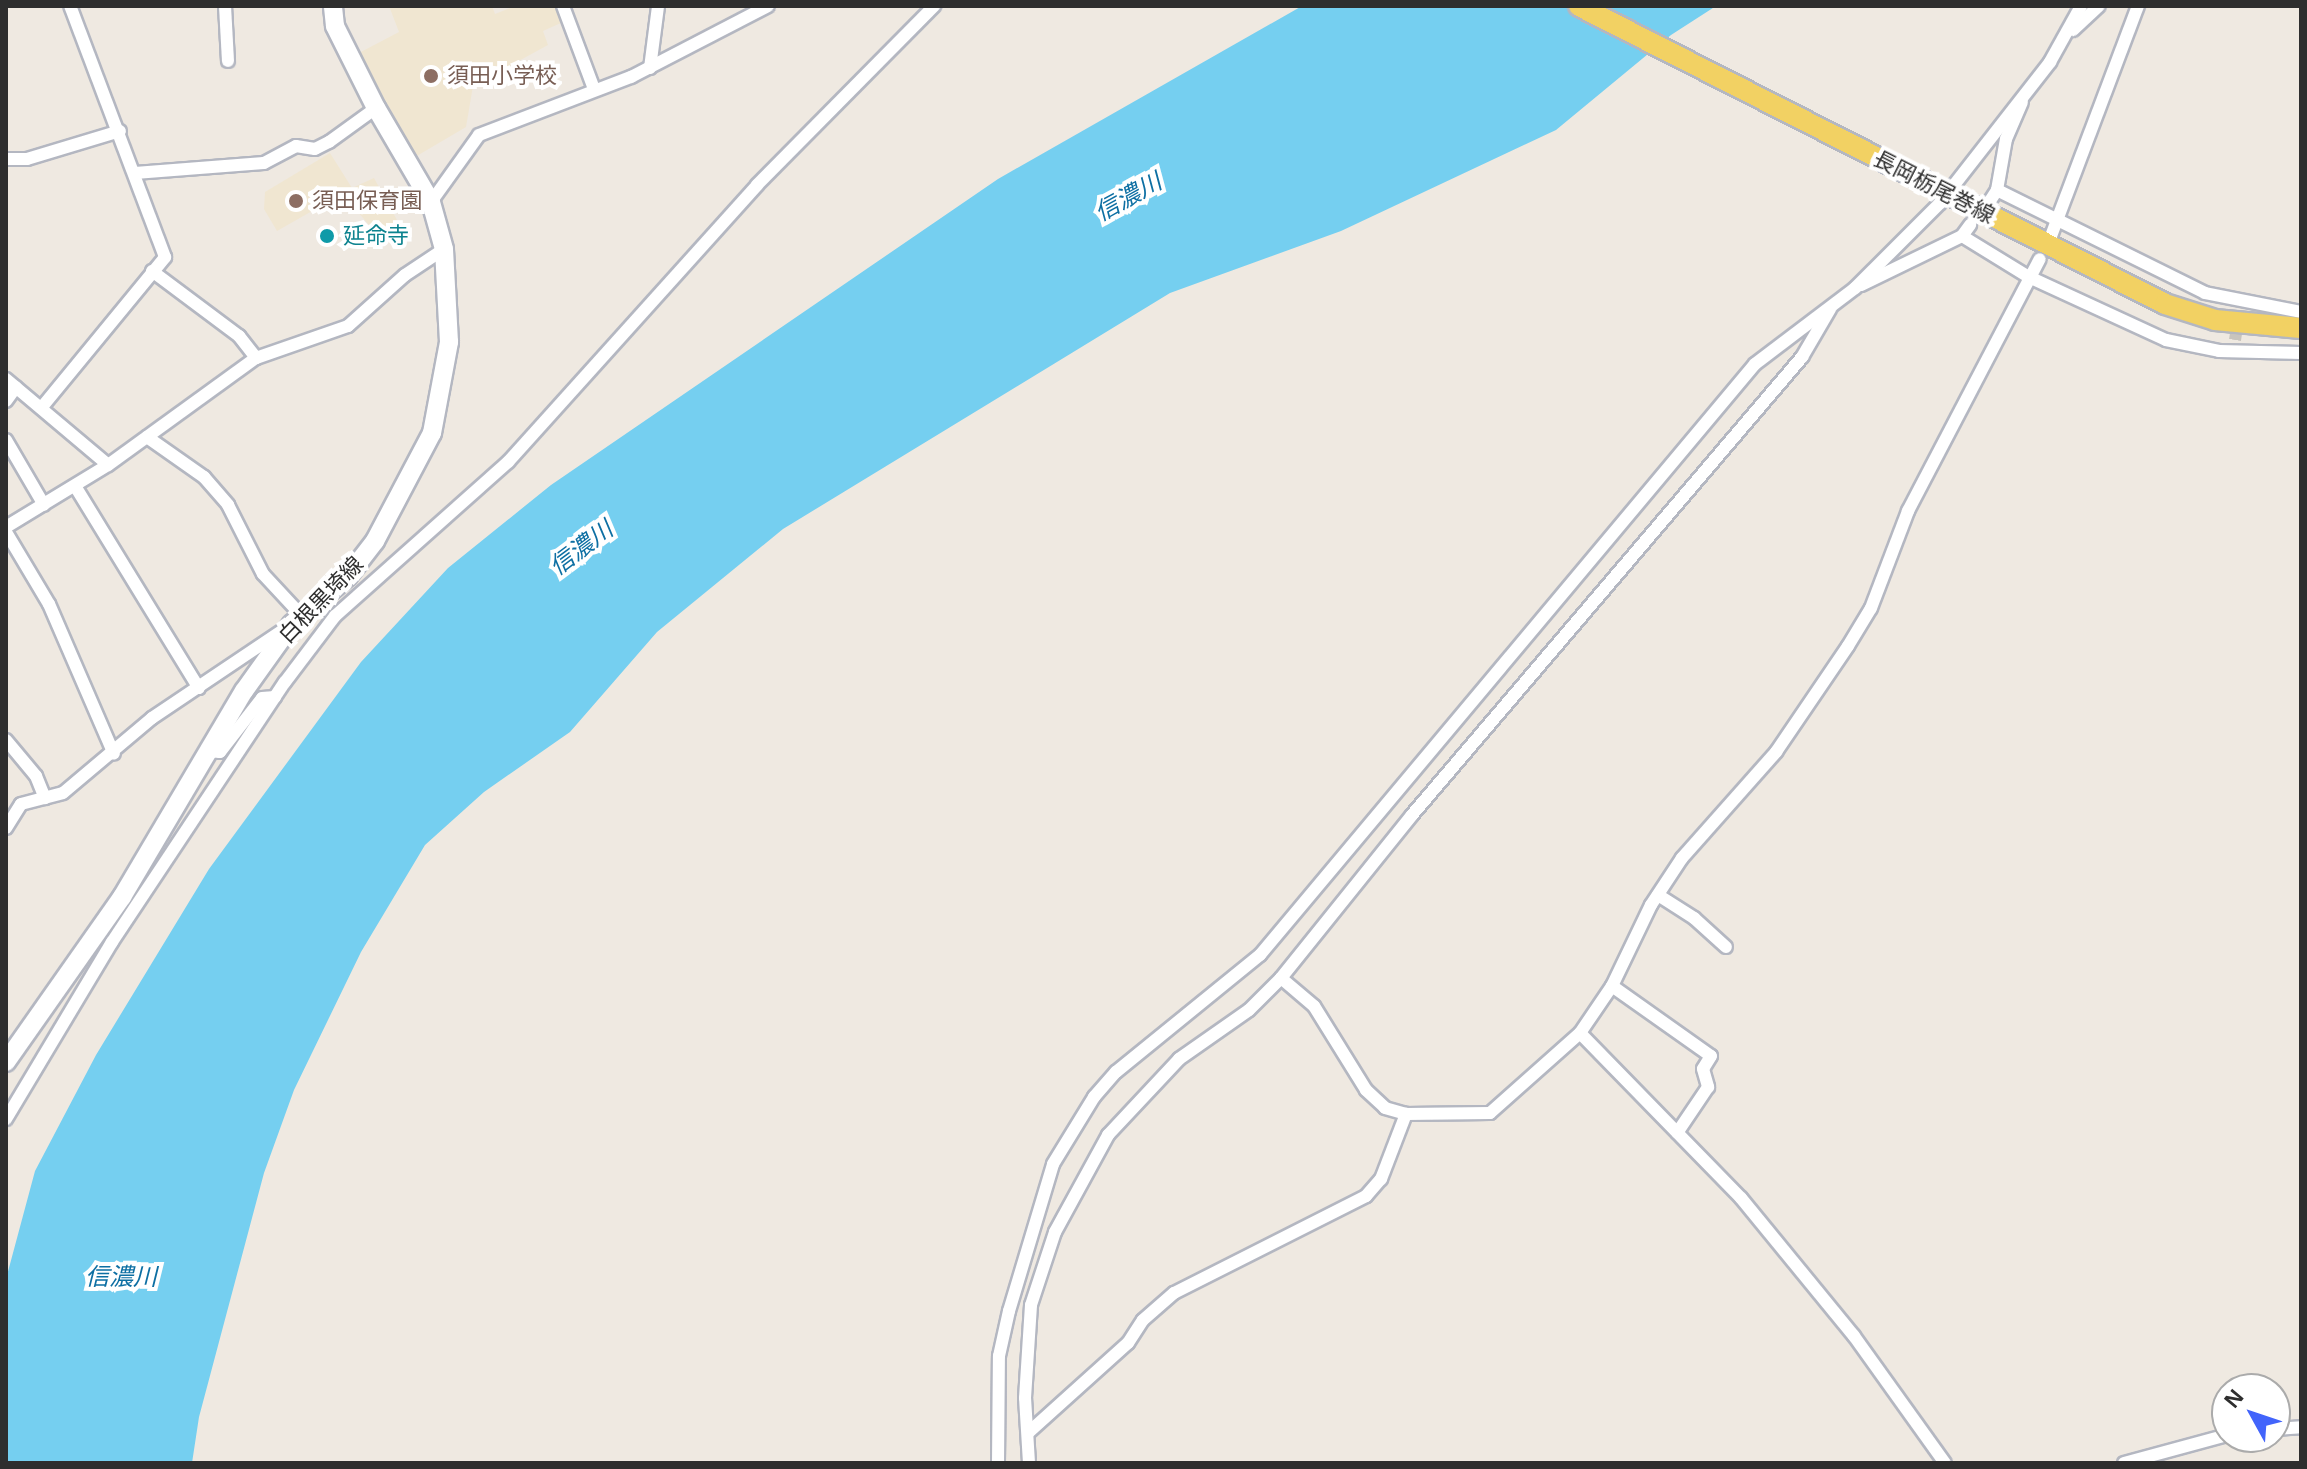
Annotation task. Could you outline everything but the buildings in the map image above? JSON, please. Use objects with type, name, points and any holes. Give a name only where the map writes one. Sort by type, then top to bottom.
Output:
[{"type":"main road","name":"白根黒埼線","points":[[6,1062],[16,1041],[64,983],[122,897],[207,751],[297,620],[348,576],[375,541],[432,433],[449,342],[444,249],[431,202],[376,108],[335,26],[333,6]]},
{"type":"main road","name":"長岡栃尾巻線","points":[[1579,6],[2165,304],[2215,320],[2301,328]]},
{"type":"street","points":[[42,407],[165,257],[120,131],[70,6]]},
{"type":"street","points":[[225,6],[228,61]]},
{"type":"street","points":[[563,6],[594,89]]},
{"type":"street","points":[[650,68],[658,6]]},
{"type":"street","points":[[431,202],[479,135],[650,68],[768,6]]},
{"type":"street","points":[[6,1119],[106,952],[275,697],[347,602],[508,462],[757,185],[934,6]]},
{"type":"street","points":[[2068,34],[2081,6]]},
{"type":"street","points":[[1855,288],[2027,88],[2068,34],[2099,6]]},
{"type":"street","points":[[2051,236],[2138,6]]},
{"type":"street","points":[[1988,204],[1997,190],[2006,139],[2027,88]]},
{"type":"street","points":[[135,173],[264,163],[296,146],[315,149],[376,108]]},
{"type":"street","points":[[6,159],[27,159],[120,131]]},
{"type":"street","points":[[1997,190],[2170,278],[2240,308],[2301,312]]},
{"type":"street","points":[[998,1463],[998,1369],[1009,1311],[1053,1164],[1094,1097],[1116,1072],[1260,955],[1755,364],[1855,288],[1966,230],[2029,277],[2152,335],[2301,353]]},
{"type":"street","points":[[114,754],[49,604],[6,530],[108,465],[256,358],[348,326],[405,275],[444,249]]},
{"type":"street","points":[[1281,978],[1314,1006],[1366,1090],[1385,1108],[1406,1114],[1490,1113],[1580,1033],[1612,986],[1658,895],[1682,858],[1810,708],[1871,608],[1908,511],[2040,259]]},
{"type":"street","points":[[152,271],[239,336],[256,358]]},
{"type":"street","points":[[1029,1463],[1025,1398],[1031,1305],[1072,1194],[1108,1135],[1146,1091],[1194,1045],[1249,1010],[1281,978],[1412,815],[1802,357],[1834,303]]},
{"type":"street","points":[[6,401],[11,383],[108,465]]},
{"type":"street","points":[[6,828],[21,804],[63,793],[114,754],[152,718],[297,620],[263,574],[228,505],[204,477],[147,437]]},
{"type":"street","points":[[6,440],[44,505]]},
{"type":"street","points":[[75,486],[199,688]]},
{"type":"street","points":[[207,751],[220,752],[262,698],[275,697]]},
{"type":"street","points":[[6,740],[36,776],[45,798]]},
{"type":"street","points":[[1658,895],[1694,918],[1726,947]]},
{"type":"street","points":[[1612,986],[1711,1056],[1703,1069],[1708,1087],[1677,1133]]},
{"type":"street","points":[[1580,1033],[1741,1198],[1854,1336],[1945,1463]]},
{"type":"street","points":[[1029,1432],[1128,1343],[1143,1320],[1174,1293],[1366,1196],[1381,1179],[1406,1114]]},
{"type":"street","points":[[2124,1463],[2211,1439]]},
{"type":"shaded area","name":"須田小学校","points":[[389,6],[492,6],[495,14],[515,6],[557,6],[563,22],[543,31],[548,45],[473,86],[466,127],[415,157],[357,54],[399,32]]},
{"type":"shaded area","name":"須田保育園","points":[[330,153],[352,188],[374,178],[397,220],[378,235],[342,194],[277,231],[264,209],[265,192]]},
{"type":"water","name":"信濃川","points":[[1302,6],[1716,6],[1671,35],[1556,130],[1341,231],[1170,293],[783,529],[657,632],[570,732],[484,792],[425,845],[361,952],[294,1090],[264,1173],[199,1417],[192,1463],[6,1463],[6,1279],[35,1171],[96,1055],[209,869],[361,662],[448,568],[551,485],[998,179]]},
{"type":"tunnel","points":[[2235,340],[2239,316]]},
{"type":"place","name":"須田小学校","points":[[431,76]]},
{"type":"place","name":"須田保育園","points":[[296,201]]},
{"type":"place","name":"延命寺","points":[[327,236]]}]
